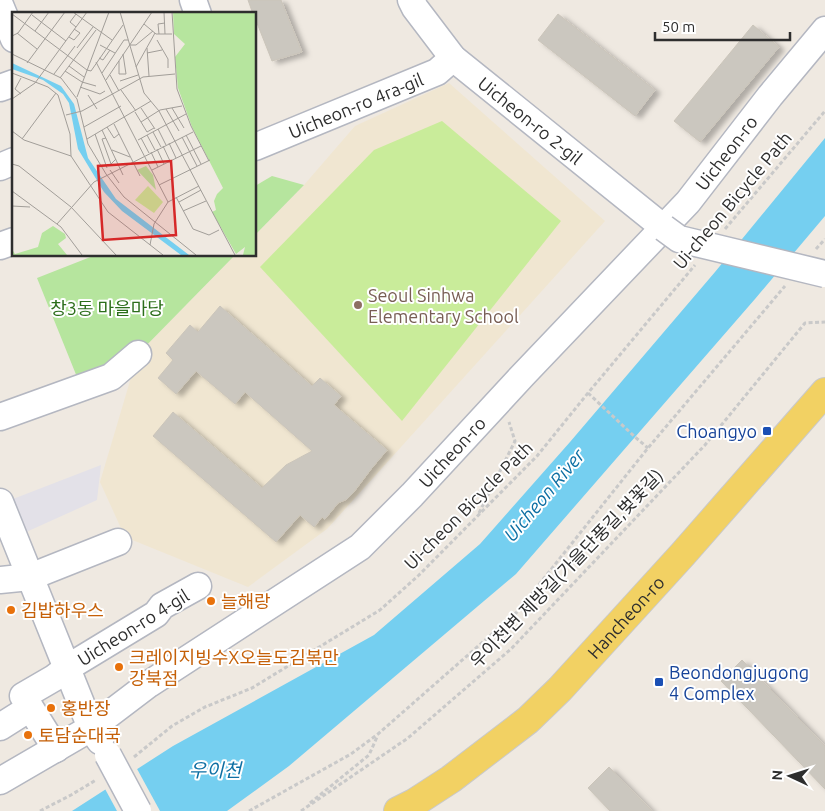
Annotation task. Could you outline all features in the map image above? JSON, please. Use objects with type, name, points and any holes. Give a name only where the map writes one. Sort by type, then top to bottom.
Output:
[{"type":"main road","name":"Hancheon-ro","points":[[398,811],[451,780],[517,729],[560,689],[683,554],[825,392]]},
{"type":"street","points":[[193,0],[197,12]]},
{"type":"street","name":"Uicheon-ro 2-gil","points":[[411,0],[453,58],[679,239],[819,264]]},
{"type":"street","points":[[1,10],[12,35]]},
{"type":"street","name":"Uicheon-ro","points":[[0,781],[91,728],[149,684],[360,547],[412,495],[688,202],[770,96],[825,30]]},
{"type":"street","name":"Uicheon-ro 4ra-gil","points":[[256,146],[437,72],[453,58]]},
{"type":"street","points":[[0,88],[12,84]]},
{"type":"street","points":[[0,167],[12,162]]},
{"type":"street","points":[[0,246],[12,242]]},
{"type":"street","points":[[0,417],[111,377],[138,354]]},
{"type":"street","name":"Uicheon-ro 4-gil","points":[[0,502],[91,728],[119,757],[138,811]]},
{"type":"street","points":[[0,580],[30,577],[118,542]]},
{"type":"street","name":"Uicheon-ro 4-gil","points":[[0,727],[67,668],[156,614],[162,606],[198,586]]},
{"type":"street","points":[[27,702],[56,749]]},
{"type":"path","name":"Ui-cheon Bicycle Path","points":[[722,233],[825,111]]},
{"type":"path","points":[[819,264],[825,239]]},
{"type":"path","name":"Ui-cheon Bicycle Path","points":[[119,757],[138,754],[172,726],[205,707],[252,688],[380,610],[418,575],[537,456],[696,264]]},
{"type":"path","points":[[249,811],[351,754],[378,734],[517,612],[648,448],[787,284]]},
{"type":"path","name":"우이천변 제방길(가을단풍길,벚꽃길)","points":[[300,811],[408,738],[511,649],[705,445],[805,323],[825,322]]},
{"type":"path","points":[[588,393],[648,448]]},
{"type":"path","points":[[478,516],[515,440],[500,400]]},
{"type":"path","points":[[300,811],[369,755],[378,734]]},
{"type":"path","points":[[40,811],[96,780]]},
{"type":"shaded area","name":"Seoul Sinhwa Elementary School","points":[[449,83],[605,221],[327,529],[248,587],[125,537],[100,482],[138,354],[234,256],[256,256],[256,234],[304,185],[355,126]]},
{"type":"shaded area","points":[[101,465],[97,500],[24,533],[13,499]]},
{"type":"green space","points":[[442,121],[561,221],[402,421],[260,267],[374,150]]},
{"type":"green space","points":[[272,176],[304,185],[256,234],[256,185]]},
{"type":"green space","name":"창3동 마을마당","points":[[93,256],[234,256],[138,354],[77,377],[37,278]]},
{"type":"water","name":"우이천","points":[[825,138],[825,216],[516,574],[289,766],[227,811],[72,811],[173,746],[374,635],[480,544],[715,272]]},
{"type":"pier","points":[[136,767],[160,811],[117,811],[104,787]]},
{"type":"building","points":[[248,0],[281,0],[302,52],[272,61],[256,21],[256,12],[252,12]]},
{"type":"building","points":[[558,14],[655,90],[635,116],[538,40]]},
{"type":"building","points":[[753,25],[779,47],[700,142],[674,121]]},
{"type":"building","points":[[220,306],[312,386],[320,378],[341,396],[334,405],[387,450],[353,493],[347,499],[338,503],[325,519],[322,517],[314,527],[300,515],[276,542],[153,436],[173,412],[262,488],[286,465],[312,451],[245,392],[235,404],[196,371],[176,394],[158,378],[173,360],[166,353],[190,325],[198,332]]},
{"type":"building","points":[[742,660],[825,746],[825,789],[721,681]]},
{"type":"building","points":[[609,767],[652,811],[610,811],[588,788]]},
{"type":"place","name":"Seoul Sinhwa Elementary School","points":[[358,305]]},
{"type":"place","name":"Choangyo","points":[[767,431]]},
{"type":"place","name":"늘해랑","points":[[211,601]]},
{"type":"place","name":"김밥하우스","points":[[11,610]]},
{"type":"place","name":"크레이지빙수X오늘도김볶만 강북점","points":[[119,667]]},
{"type":"place","name":"Beondongjugong 4 Complex","points":[[659,682]]},
{"type":"place","name":"홍반장","points":[[51,708]]},
{"type":"place","name":"토담순대국","points":[[28,735]]},
{"type":"water label","name":"Uicheon River","points":[[544,495]]}]
